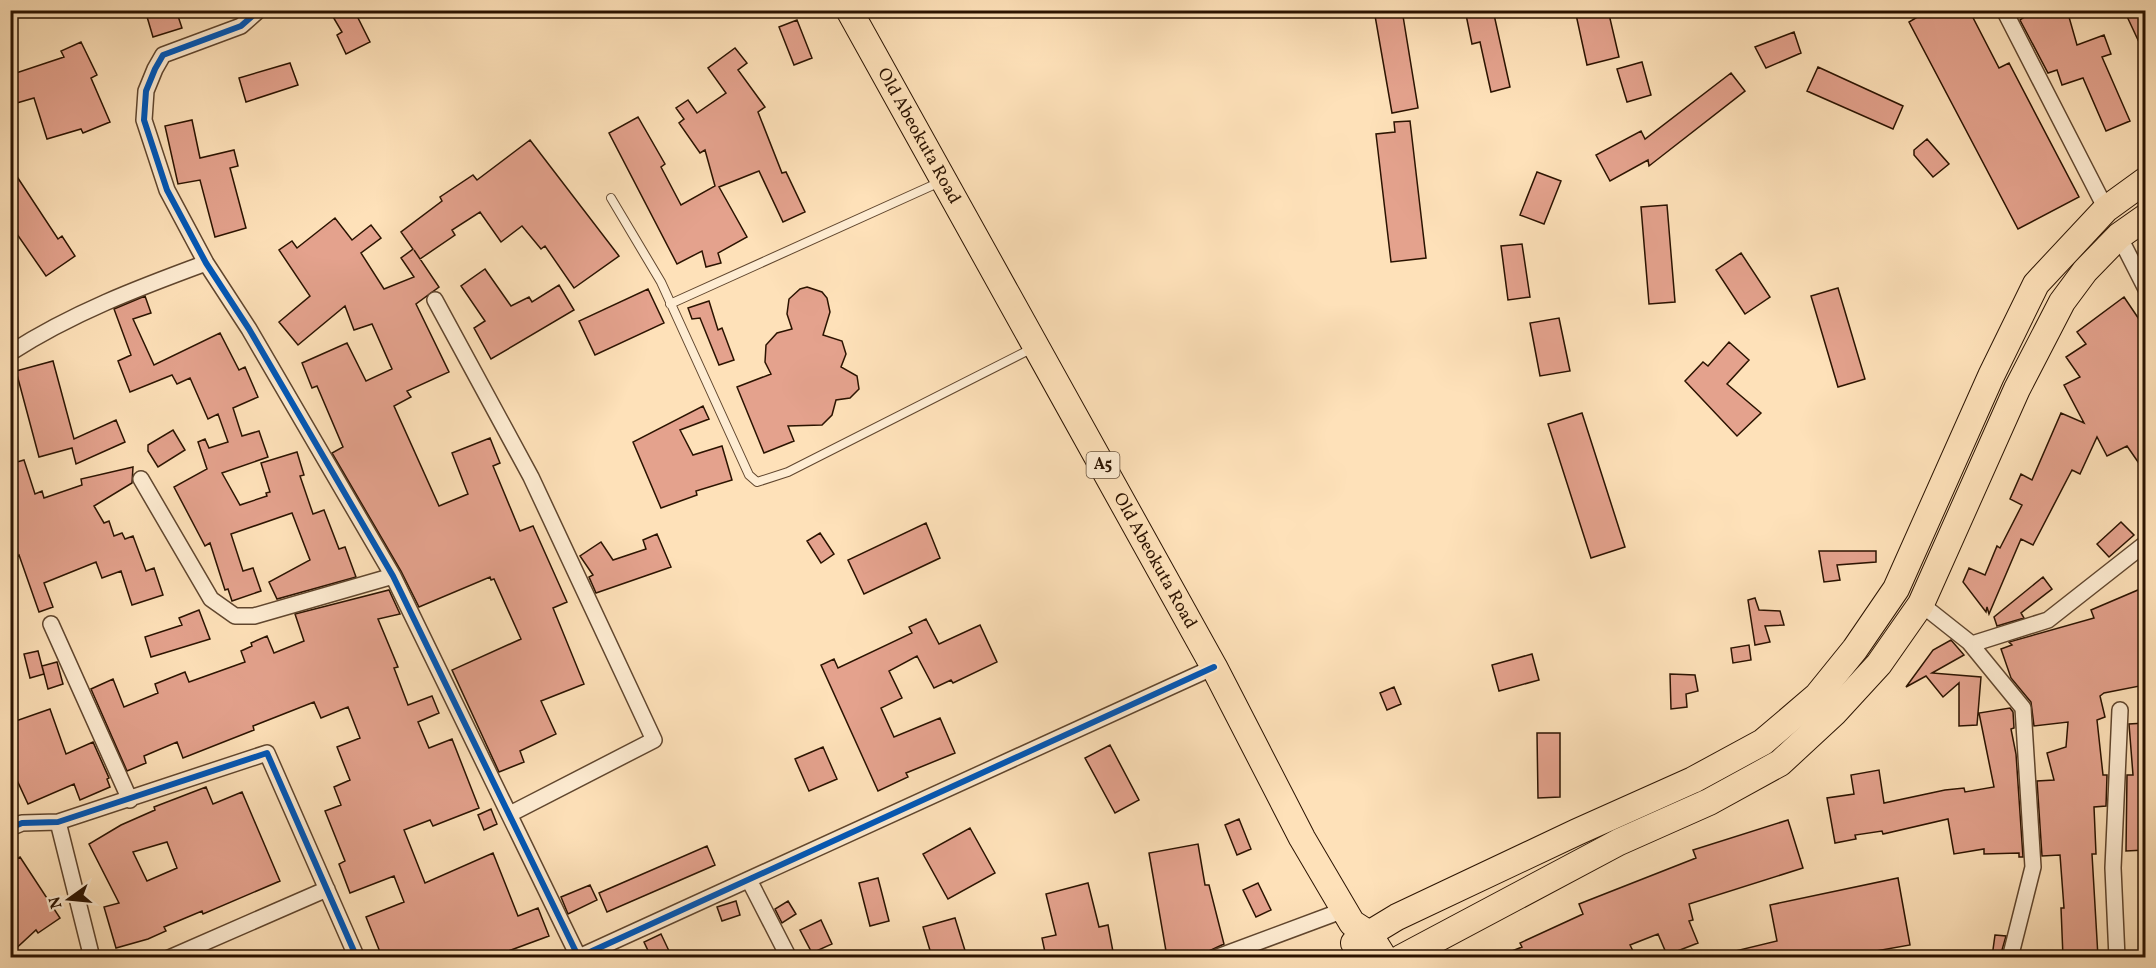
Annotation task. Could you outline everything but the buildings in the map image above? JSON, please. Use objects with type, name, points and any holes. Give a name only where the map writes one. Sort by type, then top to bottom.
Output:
[{"type":"highway","name":"Old Abeokuta Road","points":[[849,10],[1214,667],[1302,838],[1356,933],[1384,957]]},
{"type":"highway","points":[[1356,933],[1397,917],[1693,780],[1763,742],[1817,696],[1855,649],[1896,589],[1991,376],[2036,284],[2106,209],[2145,180]]},
{"type":"highway","points":[[1413,954],[1619,842],[1709,802],[1780,763],[1834,713],[1879,664],[1922,604],[2017,389],[2062,302],[2085,271],[2119,236],[2145,217]]},
{"type":"street","points":[[259,10],[241,26],[163,55],[146,92],[144,120],[167,190],[206,263],[249,329],[393,576],[579,957],[1214,667]]},
{"type":"street","points":[[2004,10],[2106,209]]},
{"type":"street","points":[[2119,236],[2145,289]]},
{"type":"street","points":[[10,353],[51,327],[134,289],[206,263]]},
{"type":"street","points":[[435,300],[531,477],[654,740],[510,814]]},
{"type":"street","points":[[141,479],[211,599],[235,616],[254,616],[393,576]]},
{"type":"street","points":[[1972,644],[2048,620],[2145,543]]},
{"type":"street","points":[[1922,604],[1972,644],[2023,708],[2033,867],[2010,957]]},
{"type":"street","points":[[51,624],[130,800]]},
{"type":"street","points":[[2117,957],[2114,868],[2120,710]]},
{"type":"street","points":[[10,828],[22,824],[58,822],[267,753],[357,957]]},
{"type":"street","points":[[58,822],[92,957]]},
{"type":"street","points":[[749,880],[789,957]]},
{"type":"street","points":[[169,957],[327,889]]},
{"type":"street","points":[[1215,957],[1356,933]]},
{"type":"lane","points":[[670,304],[944,180]]},
{"type":"lane","points":[[611,198],[670,304],[749,475],[757,482],[788,472],[1037,346]]},
{"type":"cycle path","points":[[259,10],[241,26],[163,55],[155,69],[146,91],[144,120],[167,190],[206,263],[249,329],[393,576],[579,958]]},
{"type":"cycle path","points":[[579,957],[1214,667]]},
{"type":"cycle path","points":[[10,828],[22,823],[58,822],[267,753],[357,958]]}]
